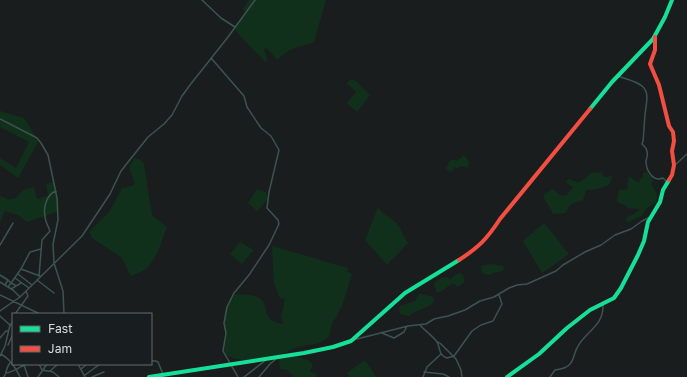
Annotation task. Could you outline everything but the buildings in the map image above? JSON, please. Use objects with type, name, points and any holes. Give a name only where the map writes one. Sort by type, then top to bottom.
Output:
[{"type":"street","points":[[202,0],[221,18],[235,27]]},
{"type":"street","points":[[0,311],[20,297],[84,233],[110,194],[121,171],[148,137],[164,124],[172,115],[182,96],[255,0]]},
{"type":"street","points":[[351,340],[405,293],[484,243],[500,219],[618,76],[655,37],[672,0]]},
{"type":"street","points":[[507,377],[539,354],[567,328],[590,310],[611,300],[631,270],[638,256],[644,241],[648,222],[660,202],[663,190],[672,175],[673,166],[672,151],[674,141],[672,132],[669,126],[659,85],[650,64],[655,50],[655,37]]},
{"type":"street","points":[[211,58],[244,96],[247,107],[262,128],[271,136],[279,150],[269,192],[267,208],[280,224],[269,245],[228,304],[224,324],[226,333],[223,351],[238,377]]},
{"type":"street","points":[[618,76],[643,86],[646,91],[642,144],[647,150],[648,155],[646,162],[650,175],[654,179],[660,180],[663,178],[667,182]]},
{"type":"street","points":[[0,119],[38,139],[48,155],[56,191],[58,212],[53,244],[54,263],[63,291],[64,313]]},
{"type":"street","points":[[673,166],[687,154]]},
{"type":"street","points":[[40,276],[42,238],[50,231],[44,215],[47,200],[50,194],[56,191]]},
{"type":"street","points":[[149,377],[178,374],[326,349],[351,340],[407,326],[428,323],[434,319],[464,310],[480,301],[494,298],[509,288],[527,284],[556,271],[563,265],[585,252],[601,245],[615,235],[631,229],[642,220],[652,217]]},
{"type":"street","points":[[0,245],[13,223]]},
{"type":"street","points":[[8,287],[18,274],[30,252],[41,249]]},
{"type":"street","points":[[21,269],[40,276]]},
{"type":"street","points":[[18,274],[32,285]]},
{"type":"street","points":[[0,275],[16,286]]},
{"type":"street","points":[[15,278],[29,288]]},
{"type":"street","points":[[5,285],[8,280]]},
{"type":"street","points":[[37,280],[54,293]]},
{"type":"street","points":[[0,282],[20,297]]},
{"type":"street","points":[[11,289],[20,283]]},
{"type":"street","points":[[16,313],[28,296],[26,291]]},
{"type":"street","points":[[0,295],[38,313]]},
{"type":"street","points":[[437,342],[441,354],[447,358],[454,356],[470,334],[481,325],[493,321],[502,304],[499,295]]},
{"type":"street","points":[[550,377],[555,370],[565,368],[572,362],[578,346],[598,323],[602,313],[603,304]]},
{"type":"street","points":[[0,316],[9,323],[10,329]]},
{"type":"street","points":[[4,377],[8,366],[12,363],[0,354],[5,346],[12,324]]},
{"type":"street","points":[[420,325],[454,356],[461,370],[462,377]]},
{"type":"street","points":[[380,333],[394,338],[404,332],[407,326]]},
{"type":"street","points":[[0,338],[10,329]]},
{"type":"street","points":[[8,345],[12,336]]},
{"type":"street","points":[[5,346],[11,344]]},
{"type":"street","points":[[423,377],[427,366],[441,354]]},
{"type":"street","points":[[259,377],[270,364],[279,357]]},
{"type":"street","points":[[244,377],[267,359]]},
{"type":"street","points":[[152,361],[158,362],[160,375]]},
{"type":"street","points":[[14,365],[20,377]]},
{"type":"street","points":[[6,373],[9,373],[23,365]]},
{"type":"street","points":[[25,365],[28,377]]},
{"type":"street","points":[[40,365],[42,370]]},
{"type":"street","points":[[38,377],[45,365]]},
{"type":"street","points":[[50,371],[57,365]]},
{"type":"street","points":[[79,365],[85,376],[99,365]]},
{"type":"street","points":[[81,369],[86,365]]},
{"type":"street","points":[[42,370],[50,371],[59,377]]},
{"type":"street","points":[[92,377],[104,372]]},
{"type":"street","points":[[424,372],[443,374],[449,377]]},
{"type":"green space","points":[[249,0],[326,0],[314,42],[289,50],[277,60],[267,48],[264,49],[267,60],[265,62],[234,29],[246,12],[243,9]]},
{"type":"green space","points":[[351,79],[356,81],[370,95],[357,112],[347,103],[356,92],[347,83]]},
{"type":"green space","points":[[0,111],[24,118],[36,137],[0,119]]},
{"type":"green space","points":[[0,120],[39,140],[18,178],[0,165],[0,158],[16,168],[29,142],[0,127]]},
{"type":"green space","points":[[464,155],[469,162],[468,168],[463,166],[459,167],[458,169],[455,167],[450,172],[445,168],[448,166],[449,161],[454,159],[457,161]]},
{"type":"green space","points":[[135,158],[141,160],[144,164],[152,215],[167,227],[155,257],[151,263],[139,273],[131,276],[122,258],[92,238],[89,232],[110,211],[122,188],[132,186],[135,183],[129,168]]},
{"type":"green space","points":[[602,172],[604,177],[612,176],[609,185],[597,189],[586,190],[583,200],[571,204],[565,213],[553,214],[543,196],[552,189],[562,196],[567,195],[573,187],[566,181],[569,179],[579,183],[591,173]]},
{"type":"green space","points":[[647,172],[654,181],[651,184],[657,194],[656,203],[647,208],[642,216],[628,222],[626,221],[628,216],[633,215],[640,209],[627,208],[627,206],[617,202],[619,190],[627,189],[629,176],[638,183],[643,176],[643,173]]},
{"type":"green space","points":[[54,182],[59,211],[27,222],[18,215],[5,211],[0,222],[0,196],[8,200],[16,198],[23,190],[34,187],[37,199],[48,196],[46,184]]},
{"type":"green space","points":[[257,189],[267,193],[267,200],[257,211],[248,203]]},
{"type":"green space","points":[[378,207],[399,226],[408,243],[387,265],[365,240]]},
{"type":"green space","points":[[544,223],[569,254],[542,273],[523,241]]},
{"type":"green space","points":[[240,242],[254,250],[242,264],[230,254]]},
{"type":"green space","points":[[272,246],[348,268],[347,271],[352,274],[342,306],[332,324],[329,336],[320,343],[297,347],[279,355],[248,361],[233,358],[226,355],[224,351],[226,333],[224,323],[228,304],[235,294],[255,296],[262,300],[271,320],[283,324],[281,317],[285,299],[280,298],[274,283]]},
{"type":"green space","points":[[491,264],[503,266],[504,268],[502,271],[490,275],[482,273],[481,266]]},
{"type":"green space","points":[[460,273],[463,275],[464,282],[458,287],[453,283],[440,292],[437,292],[434,283],[445,277],[450,280],[456,274]]},
{"type":"green space","points":[[419,294],[433,297],[434,301],[431,305],[409,316],[400,314],[400,306],[415,301]]},
{"type":"green space","points":[[295,356],[308,360],[313,364],[310,372],[316,373],[317,377],[294,377],[287,370],[280,369],[280,358]]},
{"type":"green space","points":[[365,360],[376,377],[350,377],[347,373]]},
{"type":"traffic: fast","points":[[590,109],[612,82],[653,39],[672,0]]},
{"type":"traffic: fast","points":[[507,377],[539,354],[567,328],[590,310],[614,298],[621,288],[638,255],[644,241],[648,222],[660,202],[663,190],[669,180]]},
{"type":"traffic: fast","points":[[149,377],[304,353],[333,347],[351,341],[405,293],[459,260]]},
{"type":"traffic: jam","points":[[655,37],[655,50],[650,64],[659,85],[669,126],[673,132],[674,141],[672,151],[674,165],[672,175],[669,180]]},
{"type":"traffic: jam","points":[[459,260],[477,247],[487,237],[590,109]]}]
